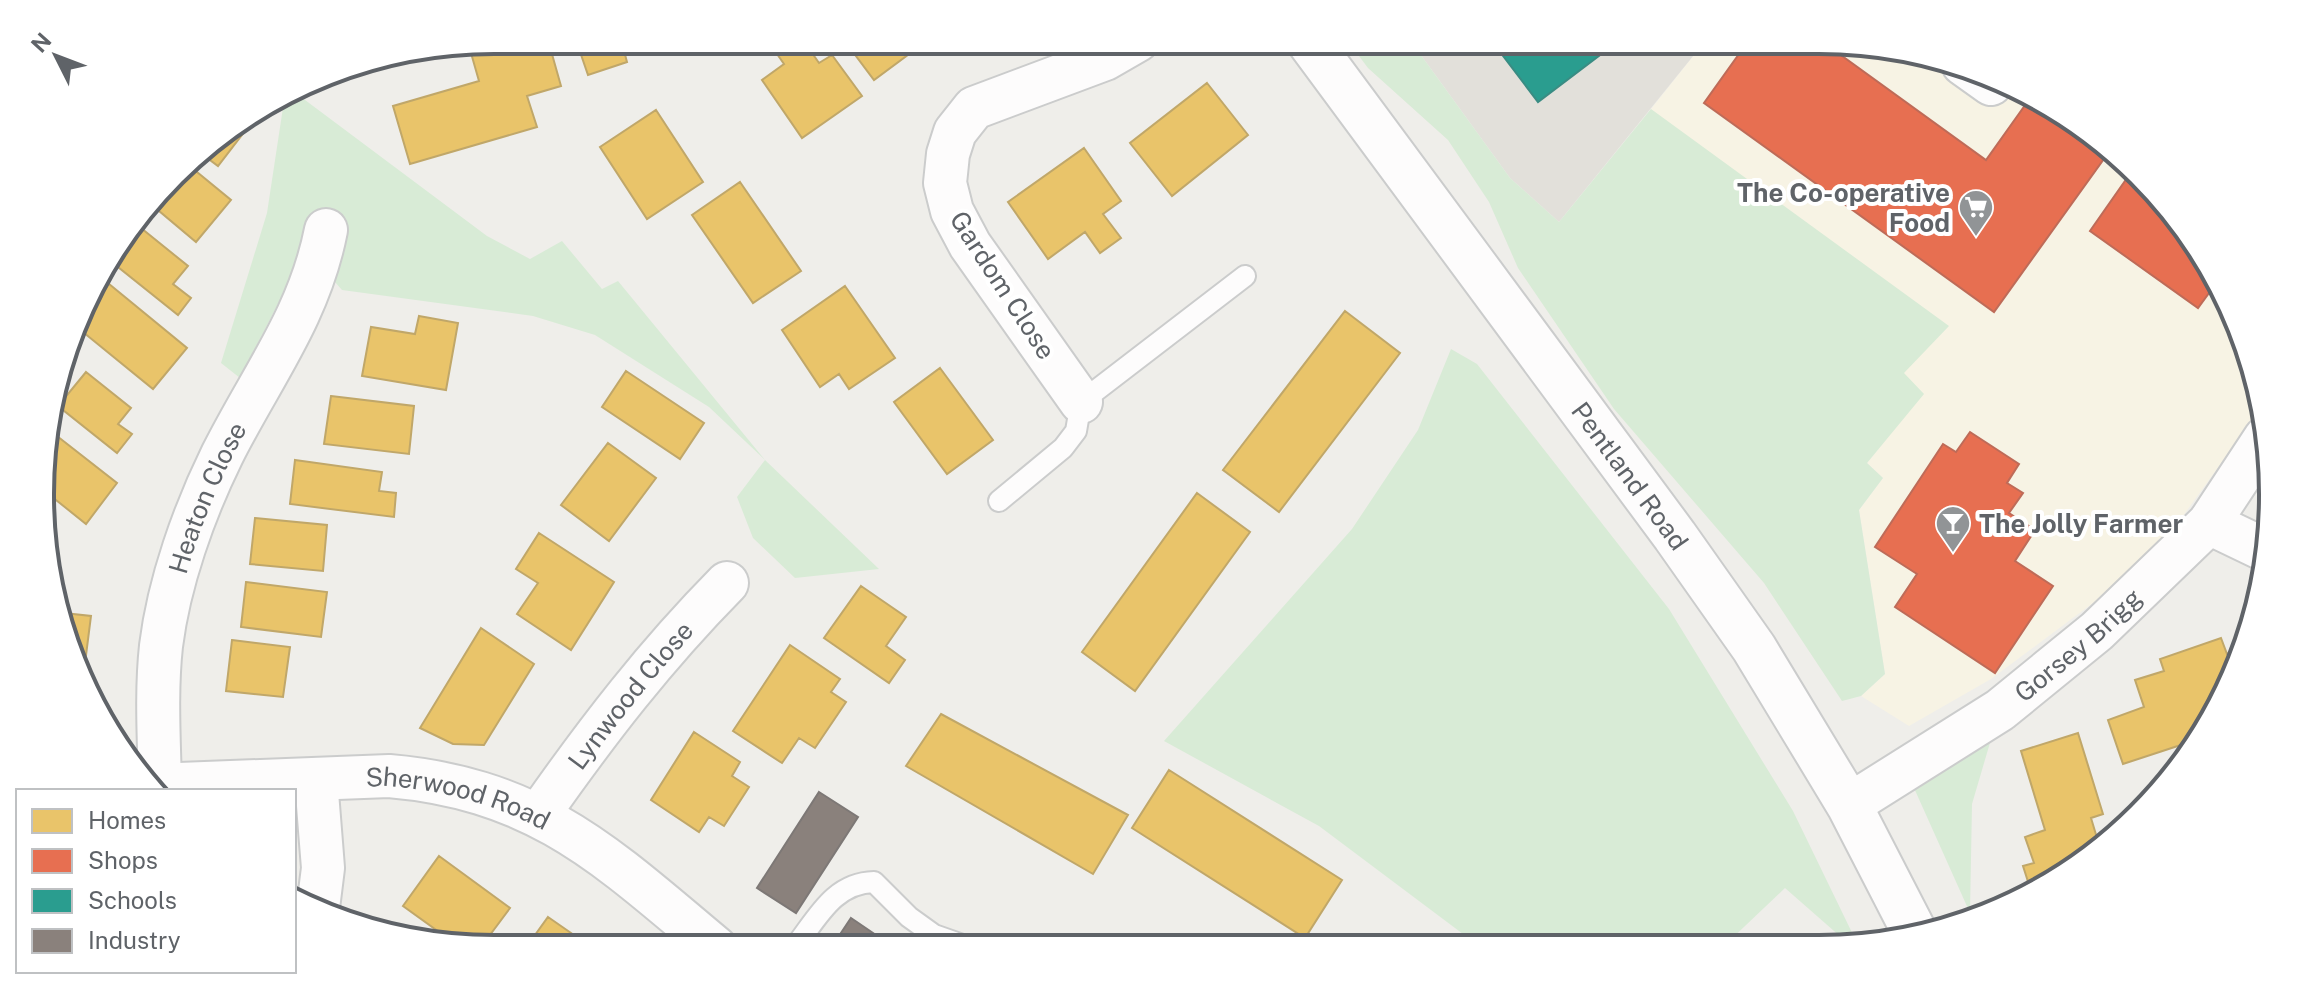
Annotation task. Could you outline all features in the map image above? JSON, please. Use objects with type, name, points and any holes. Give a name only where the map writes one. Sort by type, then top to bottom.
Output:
[{"type":"street","name":"Gardom Close","points":[[1081,402],[970,245],[952,211],[945,183],[948,154],[955,132],[974,108],[1114,54]]},
{"type":"street","name":"Pentland Road","points":[[1318,54],[1675,536],[1754,648],[1849,805],[1911,925]]},
{"type":"street","name":"Heaton Close","points":[[156,777],[161,655],[176,579],[222,456],[309,296],[326,230]]},
{"type":"street","name":"Gorsey Brigg","points":[[1849,805],[2000,710],[2097,631],[2209,523],[2256,451]]},
{"type":"street","points":[[2209,523],[2256,545]]},
{"type":"street","name":"Lynwood Close","points":[[539,814],[602,724],[664,648],[727,583]]},
{"type":"street","name":"Sherwood Road","points":[[164,786],[389,776],[426,779],[471,790],[539,814],[594,847],[700,935]]},
{"type":"street","points":[[316,780],[323,868],[319,898]]},
{"type":"lane","points":[[999,501],[1063,448],[1076,431],[1081,402],[1245,276]]},
{"type":"lane","points":[[804,935],[835,895],[855,882],[874,882],[909,917],[934,935]]},
{"type":"shaded area","points":[[1420,54],[1695,54],[1559,222],[1510,178]]},
{"type":"shaded area","points":[[1695,54],[1818,54],[1876,58],[1960,77],[2013,99],[2063,128],[2109,163],[2168,226],[2214,300],[2236,353],[2253,420],[2152,559],[1991,679],[1909,726],[1861,696],[1885,674],[1859,510],[1883,478],[1867,463],[1923,394],[1651,109]]},
{"type":"green space","points":[[1358,54],[1420,54],[1510,178],[1559,222],[1651,109],[1949,326],[1904,373],[1924,394],[1867,463],[1883,478],[1859,510],[1885,674],[1861,696],[1842,701],[1764,583],[1614,409],[1518,268],[1489,202],[1448,140],[1368,68]]},
{"type":"green space","points":[[302,98],[487,236],[530,259],[562,241],[602,289],[618,281],[765,460],[709,407],[595,335],[533,316],[342,290],[306,249],[240,378],[221,363],[267,213],[283,108]]},
{"type":"green space","points":[[1451,349],[1477,364],[1669,609],[1793,811],[1852,933],[1838,934],[1785,888],[1736,935],[1464,935],[1319,826],[1164,741],[1352,529],[1418,430]]},
{"type":"green space","points":[[765,460],[879,569],[795,578],[753,538],[737,497]]},
{"type":"green space","points":[[1992,736],[1972,804],[1970,908],[1968,909],[1914,788]]},
{"type":"building: Homes","points":[[552,54],[561,86],[527,96],[537,127],[410,164],[393,106],[479,81],[472,55]]},
{"type":"building: Homes","points":[[581,54],[625,54],[627,62],[588,75]]},
{"type":"building: Homes","points":[[777,54],[813,54],[819,63],[832,55],[862,96],[802,138],[762,80],[784,64]]},
{"type":"building: Homes","points":[[854,54],[909,54],[874,80]]},
{"type":"building: Homes","points":[[1207,83],[1248,135],[1172,196],[1130,143]]},
{"type":"building: Homes","points":[[656,110],[703,182],[647,219],[600,147]]},
{"type":"building: Homes","points":[[244,132],[218,166],[209,159]]},
{"type":"building: Homes","points":[[1084,148],[1121,201],[1103,214],[1121,238],[1100,253],[1085,232],[1048,259],[1008,202]]},
{"type":"building: Homes","points":[[196,171],[231,200],[196,242],[158,210]]},
{"type":"building: Homes","points":[[740,182],[801,271],[753,303],[692,215]]},
{"type":"building: Homes","points":[[143,229],[188,266],[173,284],[191,298],[178,315],[118,267]]},
{"type":"building: Homes","points":[[108,283],[187,348],[153,389],[85,334]]},
{"type":"building: Homes","points":[[845,286],[895,358],[849,389],[839,374],[820,387],[782,330]]},
{"type":"building: Homes","points":[[1345,311],[1400,353],[1279,512],[1223,470]]},
{"type":"building: Homes","points":[[419,316],[458,323],[446,390],[362,376],[371,327],[415,334]]},
{"type":"building: Homes","points":[[940,368],[993,440],[947,474],[894,402]]},
{"type":"building: Homes","points":[[626,371],[704,423],[680,459],[602,407]]},
{"type":"building: Homes","points":[[86,372],[131,408],[118,424],[132,434],[117,453],[62,409],[65,398]]},
{"type":"building: Homes","points":[[331,396],[414,406],[409,454],[324,444]]},
{"type":"building: Homes","points":[[58,437],[117,483],[86,524],[54,499]]},
{"type":"building: Homes","points":[[608,443],[656,478],[609,541],[561,505]]},
{"type":"building: Homes","points":[[295,460],[382,472],[379,491],[396,493],[394,517],[290,504]]},
{"type":"building: Homes","points":[[1197,493],[1250,532],[1135,691],[1082,652]]},
{"type":"building: Homes","points":[[255,518],[327,525],[323,571],[250,564]]},
{"type":"building: Homes","points":[[539,533],[614,582],[571,650],[517,614],[538,583],[516,569]]},
{"type":"building: Homes","points":[[246,582],[327,592],[321,637],[241,627]]},
{"type":"building: Homes","points":[[861,586],[906,617],[886,646],[905,660],[889,683],[824,638]]},
{"type":"building: Homes","points":[[70,614],[91,616],[86,657]]},
{"type":"building: Homes","points":[[481,628],[534,664],[484,745],[453,744],[420,728]]},
{"type":"building: Homes","points":[[2221,638],[2229,653],[2214,689],[2181,745],[2123,764],[2108,720],[2144,707],[2135,680],[2164,671],[2160,659]]},
{"type":"building: Homes","points":[[232,640],[290,647],[283,697],[226,691]]},
{"type":"building: Homes","points":[[790,645],[840,679],[831,692],[846,702],[815,748],[799,738],[782,763],[733,731]]},
{"type":"building: Homes","points":[[941,714],[1128,815],[1093,874],[906,766]]},
{"type":"building: Homes","points":[[694,732],[740,762],[732,776],[749,787],[724,826],[709,817],[699,832],[651,800]]},
{"type":"building: Homes","points":[[2078,733],[2103,814],[2091,818],[2096,836],[2028,882],[2023,866],[2034,863],[2025,837],[2045,830],[2021,751]]},
{"type":"building: Homes","points":[[1169,770],[1342,880],[1307,935],[1300,935],[1132,828]]},
{"type":"building: Homes","points":[[439,856],[510,908],[490,935],[438,931],[403,906]]},
{"type":"building: Homes","points":[[548,917],[574,935],[535,935]]},
{"type":"building: Shops","points":[[1739,54],[1840,55],[1986,160],[2025,105],[2063,128],[2104,159],[1994,312],[1704,103]]},
{"type":"building: Shops","points":[[2126,179],[2168,226],[2210,292],[2198,308],[2090,231]]},
{"type":"building: Shops","name":"The Jolly Farmer","points":[[1970,432],[2019,464],[2007,483],[2023,493],[2009,513],[2035,530],[2015,561],[2053,586],[1995,673],[1895,607],[1917,574],[1875,547],[1943,444],[1956,452]]},
{"type":"building: Schools","points":[[1502,54],[1601,54],[1538,102]]},
{"type":"building: Industry","points":[[819,792],[858,817],[796,913],[757,888]]},
{"type":"building: Industry","points":[[851,918],[876,935],[840,935]]},
{"type":"place","name":"The Co-operative Food","points":[[1976,238]]},
{"type":"place","name":"The Jolly Farmer","points":[[1953,554]]}]
